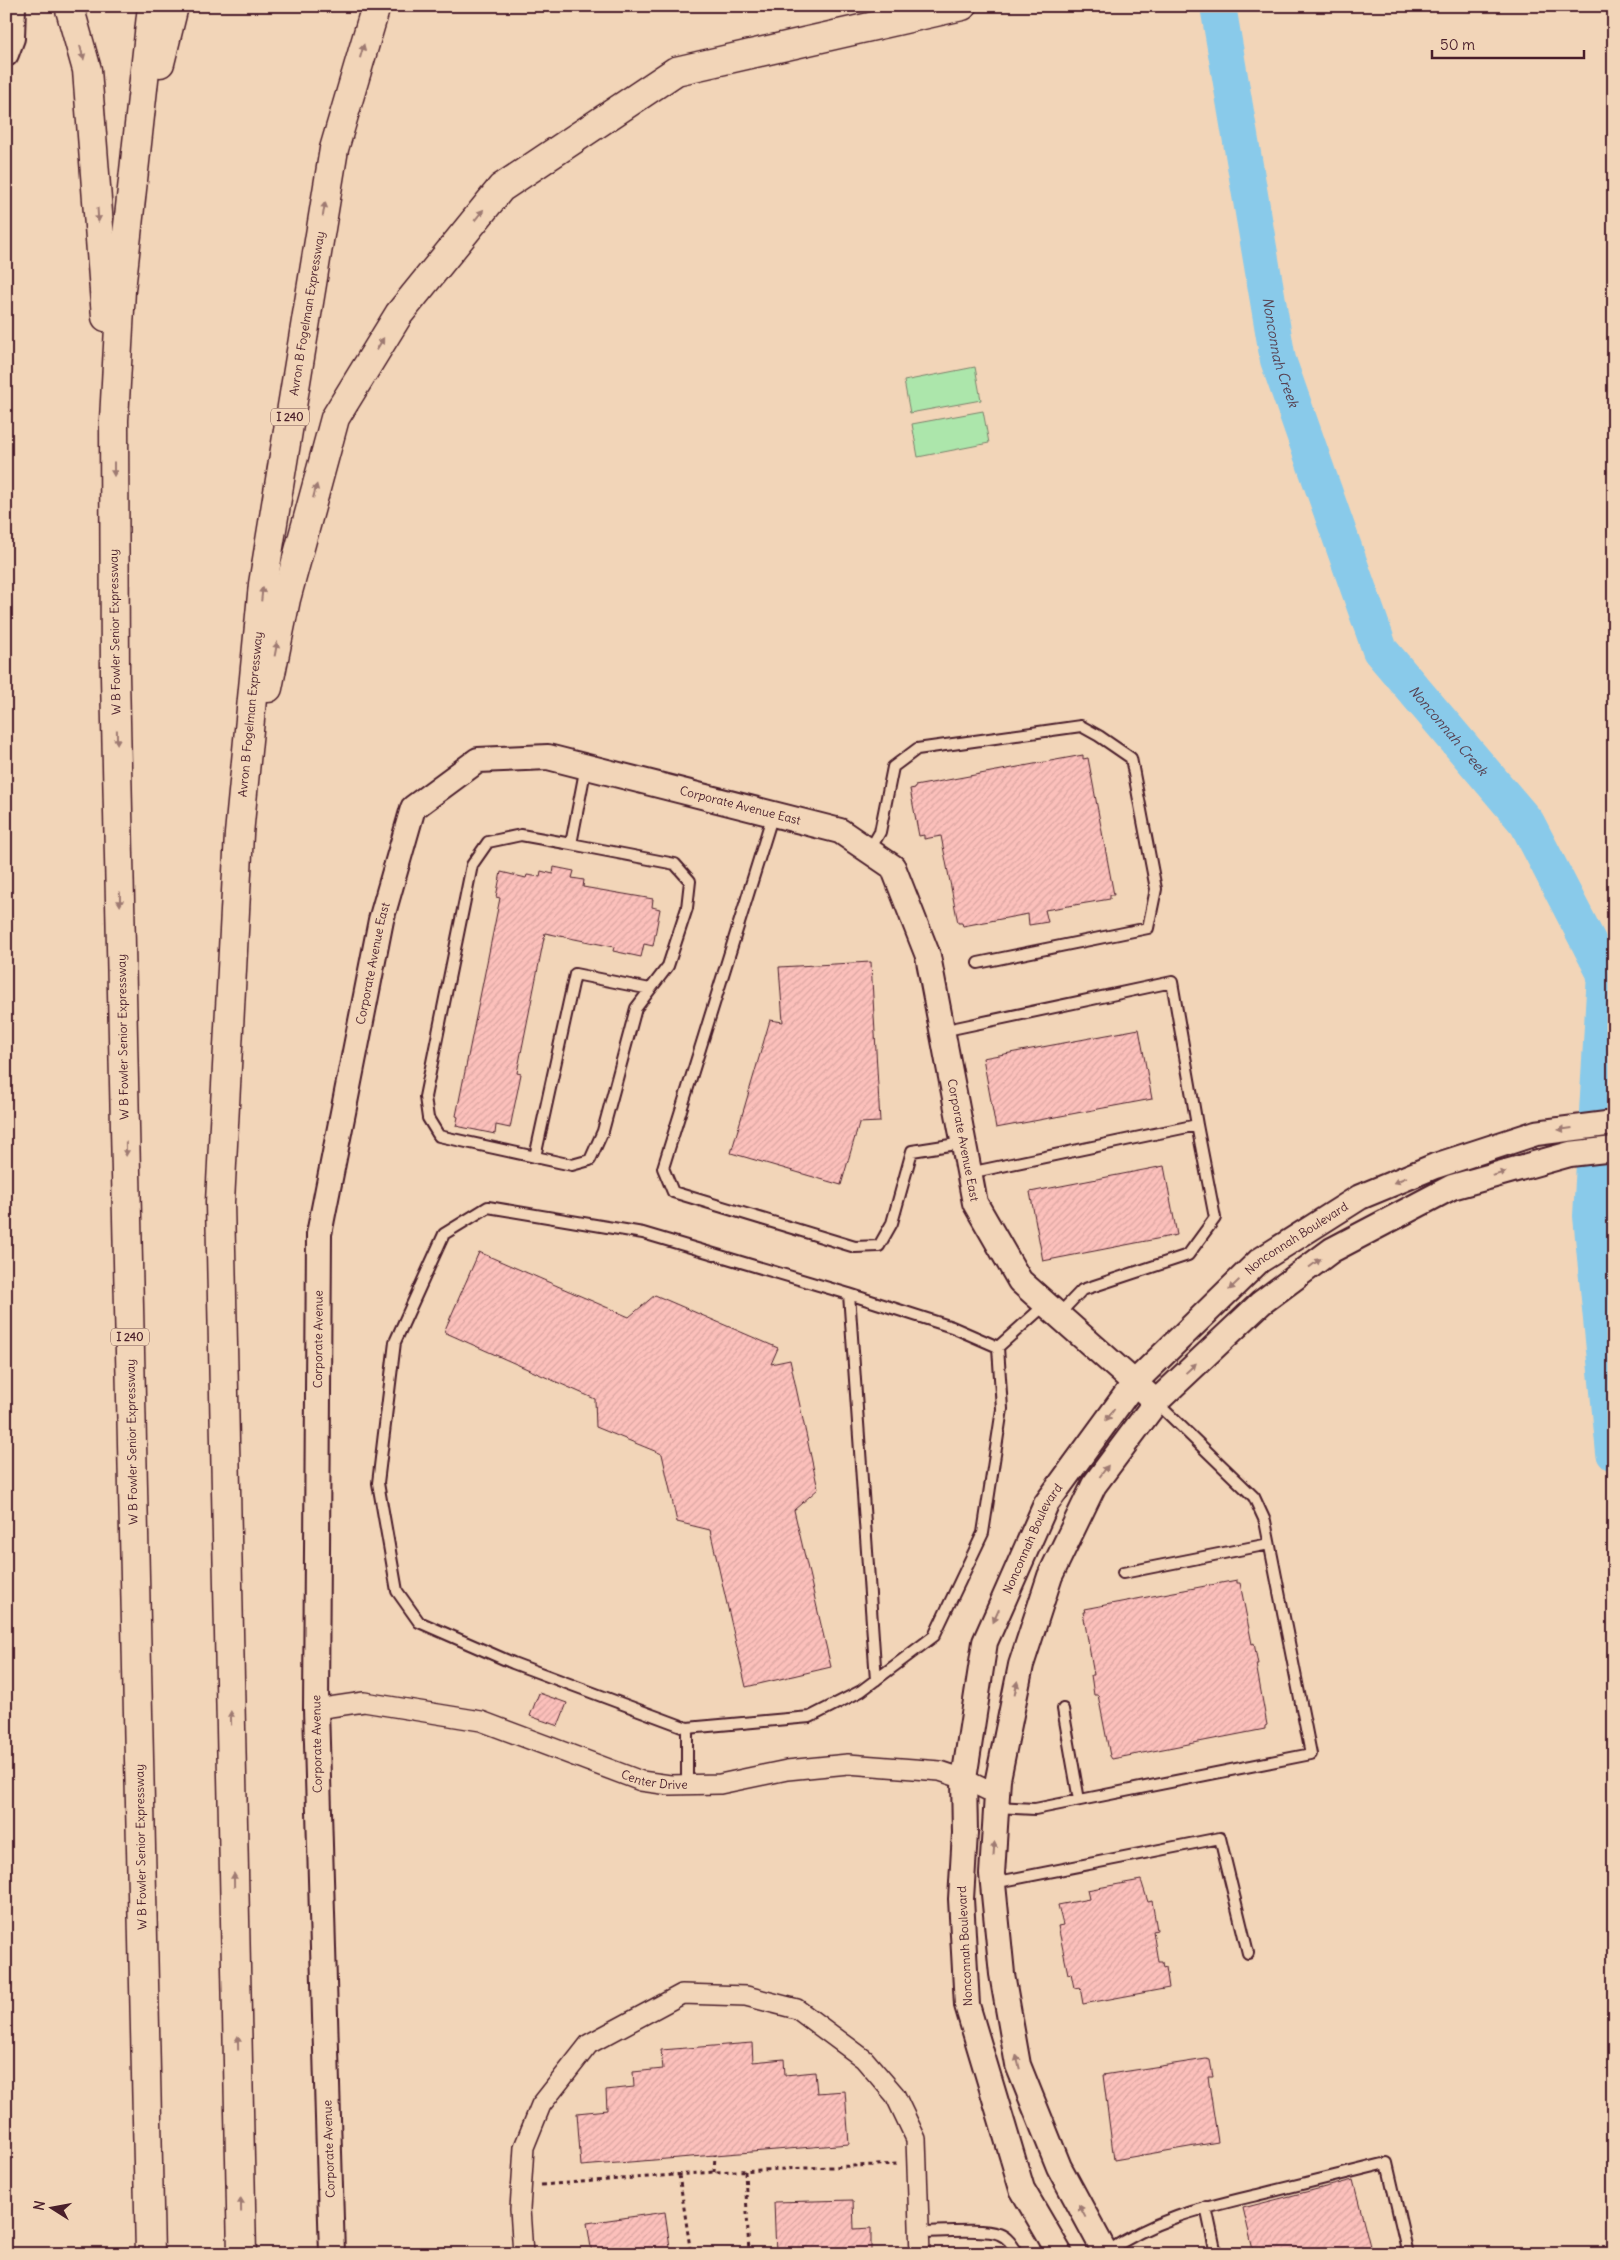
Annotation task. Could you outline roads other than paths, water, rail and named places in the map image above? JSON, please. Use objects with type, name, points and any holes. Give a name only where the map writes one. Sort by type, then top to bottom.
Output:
[{"type":"highway","points":[[69,6],[87,70],[114,420]]},
{"type":"highway","name":"I 240","points":[[114,420],[121,290],[152,6]]},
{"type":"highway","points":[[135,163],[174,6]]},
{"type":"highway","name":"Avron B Fogelman Expressway","points":[[239,834],[263,584],[334,149],[376,6]]},
{"type":"highway","points":[[239,834],[286,599],[335,418],[399,314],[501,188],[676,71],[953,8]]},
{"type":"highway","name":"W B Fowler Senior Expressway","points":[[114,420],[115,667],[150,2254]]},
{"type":"highway","name":"I 240","points":[[239,834],[220,1202],[242,2254]]},
{"type":"street","points":[[6,54],[12,38],[13,6]]},
{"type":"street","name":"Corporate Avenue East","points":[[319,1234],[380,920],[413,808],[478,760],[548,757],[840,830],[893,867],[928,956],[975,1203],[1020,1281],[1156,1402]]},
{"type":"street","name":"Nonconnah Boulevard","points":[[1060,2254],[1022,2189],[967,2005],[961,1899],[965,1833],[964,1779],[985,1642],[1046,1504],[1134,1382],[1259,1261],[1360,1197],[1445,1162],[1536,1133],[1614,1123]]},
{"type":"street","points":[[1105,2253],[1058,2167],[1018,2065],[1002,1974],[993,1883],[998,1779],[1021,1665],[1050,1576],[1094,1485],[1156,1402],[1260,1304],[1332,1250],[1452,1187],[1570,1154],[1614,1149]]},
{"type":"street","name":"Corporate Avenue","points":[[319,1234],[316,1709],[332,2254]]},
{"type":"street","name":"Center Drive","points":[[316,1709],[364,1702],[481,1721],[641,1782],[720,1784],[787,1770],[848,1764],[940,1771],[964,1779],[997,1801]]},
{"type":"street","points":[[522,2254],[520,2209],[524,2147],[541,2105],[589,2044],[682,1994],[746,1996],[797,2009],[864,2059],[894,2095],[916,2139],[920,2254]]},
{"type":"lane","points":[[869,851],[880,832],[893,766],[917,749],[1081,726],[1131,758],[1156,889],[1148,928],[978,963]]},
{"type":"lane","points":[[571,844],[586,766]]},
{"type":"lane","points":[[773,814],[663,1168],[673,1192],[855,1247],[879,1246],[892,1223],[912,1151],[963,1143]]},
{"type":"lane","points":[[521,835],[675,864],[690,881],[687,908],[668,966],[650,989],[636,1008],[603,1132],[590,1160],[572,1165],[439,1136],[428,1118],[425,1097],[472,865],[488,842],[521,835]]},
{"type":"lane","points":[[535,1157],[575,974],[650,989]]},
{"type":"lane","points":[[942,1031],[1172,982],[1215,1218],[1188,1255],[1082,1290],[998,1347]]},
{"type":"lane","points":[[969,1173],[1197,1125]]},
{"type":"lane","points":[[488,1207],[643,1233],[849,1294],[952,1328],[998,1347],[1002,1409],[983,1533],[934,1636],[861,1691],[810,1717],[687,1728],[513,1663],[419,1622],[397,1591],[378,1483],[395,1342],[444,1234],[488,1207]]},
{"type":"lane","points":[[849,1294],[852,1360],[876,1680]]},
{"type":"lane","points":[[997,1801],[1035,1809],[1311,1754],[1264,1520],[1254,1497],[1156,1402]]},
{"type":"lane","points":[[1123,1573],[1269,1544]]},
{"type":"lane","points":[[1063,1709],[1080,1800]]},
{"type":"lane","points":[[687,1728],[687,1784]]},
{"type":"lane","points":[[993,1883],[1220,1838],[1248,1953]]},
{"type":"lane","points":[[1105,2253],[1130,2236],[1157,2223],[1206,2207],[1387,2163],[1408,2254]]},
{"type":"lane","points":[[1206,2207],[1216,2254]]},
{"type":"lane","points":[[919,2232],[982,2232],[999,2234],[1010,2242],[1018,2254]]},
{"type":"waterway","name":"Nonconnah Creek","points":[[1218,6],[1278,360],[1380,650],[1527,823],[1605,974],[1591,1216],[1614,1453]]}]
